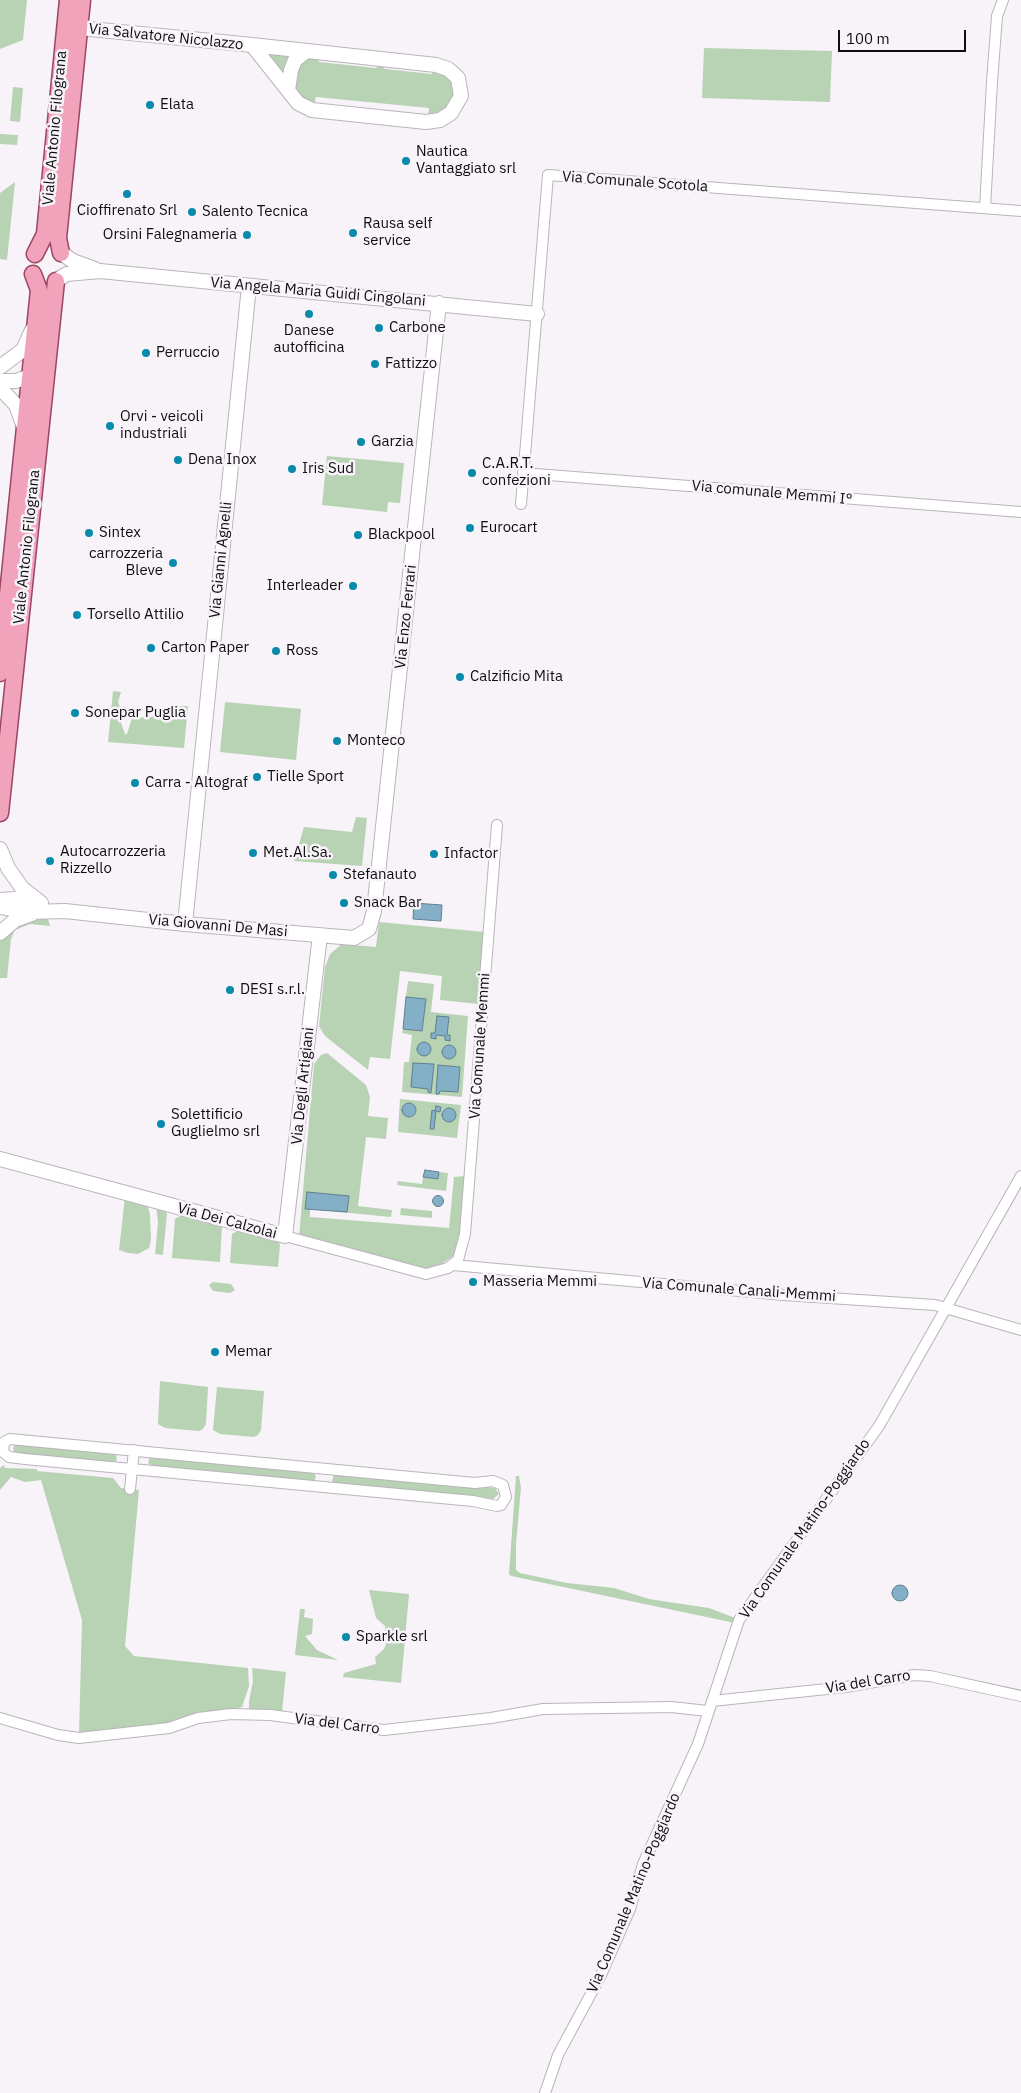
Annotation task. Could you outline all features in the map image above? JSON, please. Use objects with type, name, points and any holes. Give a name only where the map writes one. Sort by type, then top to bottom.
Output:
[{"type":"main road","name":"Viale Antonio Filograna","points":[[61,253],[58,238],[69,64],[68,0]]},
{"type":"main road","name":"Viale Antonio Filograna","points":[[36,254],[45,234],[69,64],[80,28],[82,0]]},
{"type":"main road","points":[[45,248],[51,248],[61,253],[66,263],[64,274],[58,279],[46,282],[34,274],[31,264],[36,254],[45,248]]},
{"type":"main road","name":"Viale Antonio Filograna","points":[[0,813],[37,376],[36,320],[39,285],[34,274]]},
{"type":"main road","name":"Viale Antonio Filograna","points":[[0,673],[24,430],[58,279]]},
{"type":"street","points":[[985,208],[992,72],[998,16],[1003,0]]},
{"type":"street","name":"Via Salvatore Nicolazzo","points":[[80,28],[252,45],[436,65],[448,69],[458,78],[461,96],[451,113],[440,120],[426,122],[312,110],[298,103],[252,45]]},
{"type":"street","points":[[288,90],[288,80],[295,60],[306,52]]},
{"type":"street","name":"Via Comunale Scotola","points":[[521,504],[522,473],[548,175],[1021,211]]},
{"type":"street","points":[[61,253],[73,261],[100,271]]},
{"type":"street","points":[[58,279],[73,273],[100,271]]},
{"type":"street","name":"Via Angela Maria Guidi Cingolani","points":[[100,271],[537,314]]},
{"type":"street","name":"Via Gianni Agnelli","points":[[185,924],[249,286]]},
{"type":"street","name":"Via Enzo Ferrari","points":[[369,930],[376,902],[439,303]]},
{"type":"street","points":[[0,368],[23,350],[36,320]]},
{"type":"street","points":[[0,368],[37,376]]},
{"type":"street","points":[[0,381],[16,381],[37,376]]},
{"type":"street","points":[[0,388],[16,405],[24,430]]},
{"type":"street","name":"Via comunale Memmi I°","points":[[522,473],[1021,512]]},
{"type":"street","name":"Via Comunale Memmi","points":[[453,1265],[461,1254],[465,1234],[497,825]]},
{"type":"street","points":[[0,849],[8,868],[22,888],[41,908]]},
{"type":"street","points":[[0,900],[15,899],[41,908]]},
{"type":"street","points":[[0,907],[41,908]]},
{"type":"street","points":[[0,933],[15,920],[41,908]]},
{"type":"street","name":"Via Giovanni De Masi","points":[[41,908],[185,924],[354,938],[369,930]]},
{"type":"street","name":"Via Degli Artigiani","points":[[286,1236],[320,935]]},
{"type":"street","name":"Via Dei Calzolai","points":[[0,1159],[418,1273],[432,1274],[453,1265]]},
{"type":"street","name":"Via Comunale Matino-Poggiardo","points":[[545,2093],[558,2055],[601,1975],[626,1918],[643,1864],[698,1744],[739,1620],[879,1426],[1021,1176]]},
{"type":"street","name":"Via Comunale Canali-Memmi","points":[[453,1265],[594,1279],[946,1306],[1021,1330]]},
{"type":"street","points":[[10,1438],[325,1468],[475,1483],[493,1481],[502,1484],[506,1497],[501,1505],[497,1506],[479,1502],[9,1457],[3,1452],[2,1447],[4,1442],[10,1438]]},
{"type":"street","points":[[130,1489],[134,1450]]},
{"type":"street","points":[[324,1487],[325,1468]]},
{"type":"street","name":"Via del Carro","points":[[712,1701],[846,1687],[902,1675],[930,1676],[1021,1696]]},
{"type":"street","name":"Via del Carro","points":[[0,1718],[58,1735],[79,1738],[169,1728],[198,1718],[236,1713],[270,1715],[384,1730],[491,1718],[543,1709],[671,1707],[708,1711]]},
{"type":"green space","points":[[0,0],[27,0],[23,40],[0,49]]},
{"type":"green space","points":[[704,48],[832,51],[830,102],[702,98]]},
{"type":"green space","points":[[263,52],[295,55],[284,79]]},
{"type":"green space","points":[[319,57],[319,62],[376,68],[381,64],[385,69],[432,74],[433,69],[438,69],[453,83],[455,97],[445,112],[428,117],[429,108],[316,97],[314,105],[309,104],[296,93],[294,84],[298,66],[304,61]]},
{"type":"green space","points":[[13,87],[23,88],[20,122],[10,121]]},
{"type":"green space","points":[[0,134],[18,135],[17,145],[0,144]]},
{"type":"green space","points":[[15,182],[7,260],[0,259],[0,193]]},
{"type":"green space","points":[[327,456],[404,463],[400,503],[388,502],[387,512],[322,505]]},
{"type":"green space","points":[[113,691],[121,692],[118,702],[122,712],[119,717],[125,734],[127,734],[132,718],[152,717],[177,706],[188,706],[184,748],[108,742]]},
{"type":"green space","points":[[225,702],[301,709],[296,760],[220,752]]},
{"type":"green space","points":[[356,817],[367,818],[362,866],[294,861],[304,827],[352,832]]},
{"type":"green space","points":[[47,916],[50,926],[30,924],[15,930],[11,939],[7,978],[0,978],[0,941],[6,934],[29,920]]},
{"type":"green space","points":[[379,922],[484,932],[478,1004],[440,1000],[442,976],[400,971],[390,1059],[370,1057],[368,1070],[325,1036],[319,1026],[325,967],[330,954],[342,944],[376,947]]},
{"type":"green space","points":[[408,981],[434,984],[431,1012],[468,1016],[462,1097],[402,1092],[404,1062],[409,1062],[412,1035],[402,1033],[403,1029],[422,1031],[426,999],[406,997]]},
{"type":"green space","points":[[327,1053],[366,1085],[370,1097],[368,1116],[388,1118],[386,1139],[366,1137],[358,1206],[392,1210],[391,1217],[310,1209],[310,1217],[449,1228],[454,1177],[464,1176],[460,1239],[453,1256],[440,1265],[427,1271],[299,1237],[314,1064],[321,1055]]},
{"type":"green space","points":[[400,1099],[461,1105],[457,1138],[398,1132]]},
{"type":"green space","points":[[439,1172],[448,1173],[446,1191],[397,1185],[398,1181],[422,1184],[423,1177],[438,1179]]},
{"type":"green space","points":[[125,1197],[147,1203],[150,1215],[151,1240],[149,1248],[138,1254],[119,1250]]},
{"type":"green space","points":[[156,1206],[164,1209],[167,1214],[163,1255],[155,1254],[158,1222]]},
{"type":"green space","points":[[401,1208],[432,1211],[432,1218],[400,1215]]},
{"type":"green space","points":[[183,1214],[222,1225],[220,1262],[172,1258],[175,1219]]},
{"type":"green space","points":[[240,1229],[278,1241],[280,1245],[278,1267],[230,1263],[232,1234]]},
{"type":"green space","points":[[213,1282],[231,1284],[235,1290],[230,1293],[213,1291],[209,1285]]},
{"type":"green space","points":[[160,1381],[208,1387],[206,1424],[203,1429],[199,1431],[165,1428],[158,1424]]},
{"type":"green space","points":[[217,1387],[264,1391],[261,1430],[258,1435],[254,1437],[220,1434],[213,1430]]},
{"type":"green space","points":[[15,1443],[115,1453],[117,1459],[115,1463],[15,1454],[13,1449]]},
{"type":"green space","points":[[150,1457],[313,1472],[316,1476],[314,1482],[152,1466],[148,1463]]},
{"type":"green space","points":[[4,1465],[5,1468],[37,1469],[37,1471],[113,1478],[121,1488],[139,1490],[125,1646],[134,1656],[248,1668],[249,1686],[242,1707],[172,1725],[79,1735],[82,1620],[41,1480],[25,1482],[11,1477],[0,1490],[0,1468]]},
{"type":"green space","points":[[337,1473],[495,1488],[499,1494],[493,1499],[338,1485],[332,1481]]},
{"type":"green space","points":[[516,1476],[519,1476],[521,1488],[516,1544],[516,1570],[520,1573],[567,1583],[614,1588],[649,1599],[709,1608],[735,1618],[735,1623],[511,1576],[509,1574]]},
{"type":"green space","points":[[369,1590],[409,1594],[401,1683],[343,1677],[344,1673],[376,1664],[375,1657],[384,1649],[386,1644],[385,1626],[376,1618]]},
{"type":"green space","points":[[300,1609],[305,1609],[304,1617],[313,1619],[312,1634],[305,1636],[317,1650],[338,1660],[295,1655]]},
{"type":"green space","points":[[252,1668],[286,1672],[282,1712],[249,1710],[253,1681]]},
{"type":"water","points":[[414,903],[442,905],[441,921],[413,919]]},
{"type":"water","points":[[406,997],[426,999],[422,1031],[403,1029]]},
{"type":"water","points":[[437,1016],[449,1017],[447,1035],[450,1035],[450,1041],[445,1040],[445,1036],[436,1035],[436,1039],[431,1038],[431,1033],[435,1033]]},
{"type":"water","points":[[421,1042],[427,1042],[431,1049],[427,1056],[421,1056],[417,1052],[417,1046]]},
{"type":"water","points":[[446,1045],[452,1045],[456,1052],[452,1059],[446,1059],[442,1055],[442,1049]]},
{"type":"water","points":[[413,1063],[434,1064],[431,1093],[428,1092],[428,1089],[411,1087]]},
{"type":"water","points":[[438,1065],[460,1067],[458,1092],[440,1091],[439,1094],[436,1094]]},
{"type":"water","points":[[406,1103],[412,1103],[416,1110],[412,1117],[406,1117],[402,1113],[402,1107]]},
{"type":"water","points":[[436,1106],[441,1107],[440,1112],[436,1111],[434,1129],[430,1129],[432,1110],[435,1111]]},
{"type":"water","points":[[446,1108],[452,1108],[456,1115],[452,1122],[446,1122],[442,1118],[442,1112]]},
{"type":"water","points":[[425,1170],[439,1172],[438,1179],[423,1177]]},
{"type":"water","points":[[307,1192],[349,1196],[347,1212],[305,1209]]},
{"type":"water","points":[[438,1195],[444,1201],[438,1207],[432,1201]]},
{"type":"water","points":[[897,1585],[903,1585],[908,1590],[906,1599],[897,1601],[892,1596],[892,1590]]},
{"type":"place","name":"Elata","points":[[150,105]]},
{"type":"place","name":"Nautica Vantaggiato srl","points":[[406,161]]},
{"type":"place","name":"Cioffirenato Srl","points":[[127,194]]},
{"type":"place","name":"Salento Tecnica","points":[[192,212]]},
{"type":"place","name":"Rausa self service","points":[[353,233]]},
{"type":"place","name":"Orsini Falegnameria","points":[[247,235]]},
{"type":"place","name":"Danese autofficina","points":[[309,314]]},
{"type":"place","name":"Carbone","points":[[379,328]]},
{"type":"place","name":"Perruccio","points":[[146,353]]},
{"type":"place","name":"Fattizzo","points":[[375,364]]},
{"type":"place","name":"Orvi - veicoli industriali","points":[[110,426]]},
{"type":"place","name":"Garzia","points":[[361,442]]},
{"type":"place","name":"Dena Inox","points":[[178,460]]},
{"type":"place","name":"Iris Sud","points":[[292,469]]},
{"type":"place","name":"C.A.R.T. confezioni","points":[[472,473]]},
{"type":"place","name":"Eurocart","points":[[470,528]]},
{"type":"place","name":"Sintex","points":[[89,533]]},
{"type":"place","name":"Blackpool","points":[[358,535]]},
{"type":"place","name":"carrozzeria Bleve","points":[[173,563]]},
{"type":"place","name":"Interleader","points":[[353,586]]},
{"type":"place","name":"Torsello Attilio","points":[[77,615]]},
{"type":"place","name":"Carton Paper","points":[[151,648]]},
{"type":"place","name":"Ross","points":[[276,651]]},
{"type":"place","name":"Calzificio Mita","points":[[460,677]]},
{"type":"place","name":"Sonepar Puglia","points":[[75,713]]},
{"type":"place","name":"Monteco","points":[[337,741]]},
{"type":"place","name":"Tielle Sport","points":[[257,777]]},
{"type":"place","name":"Carra - Altograf","points":[[135,783]]},
{"type":"place","name":"Met.Al.Sa.","points":[[253,853]]},
{"type":"place","name":"Infactor","points":[[434,854]]},
{"type":"place","name":"Autocarrozzeria Rizzello","points":[[50,861]]},
{"type":"place","name":"Stefanauto","points":[[333,875]]},
{"type":"place","name":"Snack Bar","points":[[344,903]]},
{"type":"place","name":"DESI s.r.l.","points":[[230,990]]},
{"type":"place","name":"Solettificio Guglielmo srl","points":[[161,1124]]},
{"type":"place","name":"Masseria Memmi","points":[[473,1282]]},
{"type":"place","name":"Memar","points":[[215,1352]]},
{"type":"place","name":"Sparkle srl","points":[[346,1637]]}]
